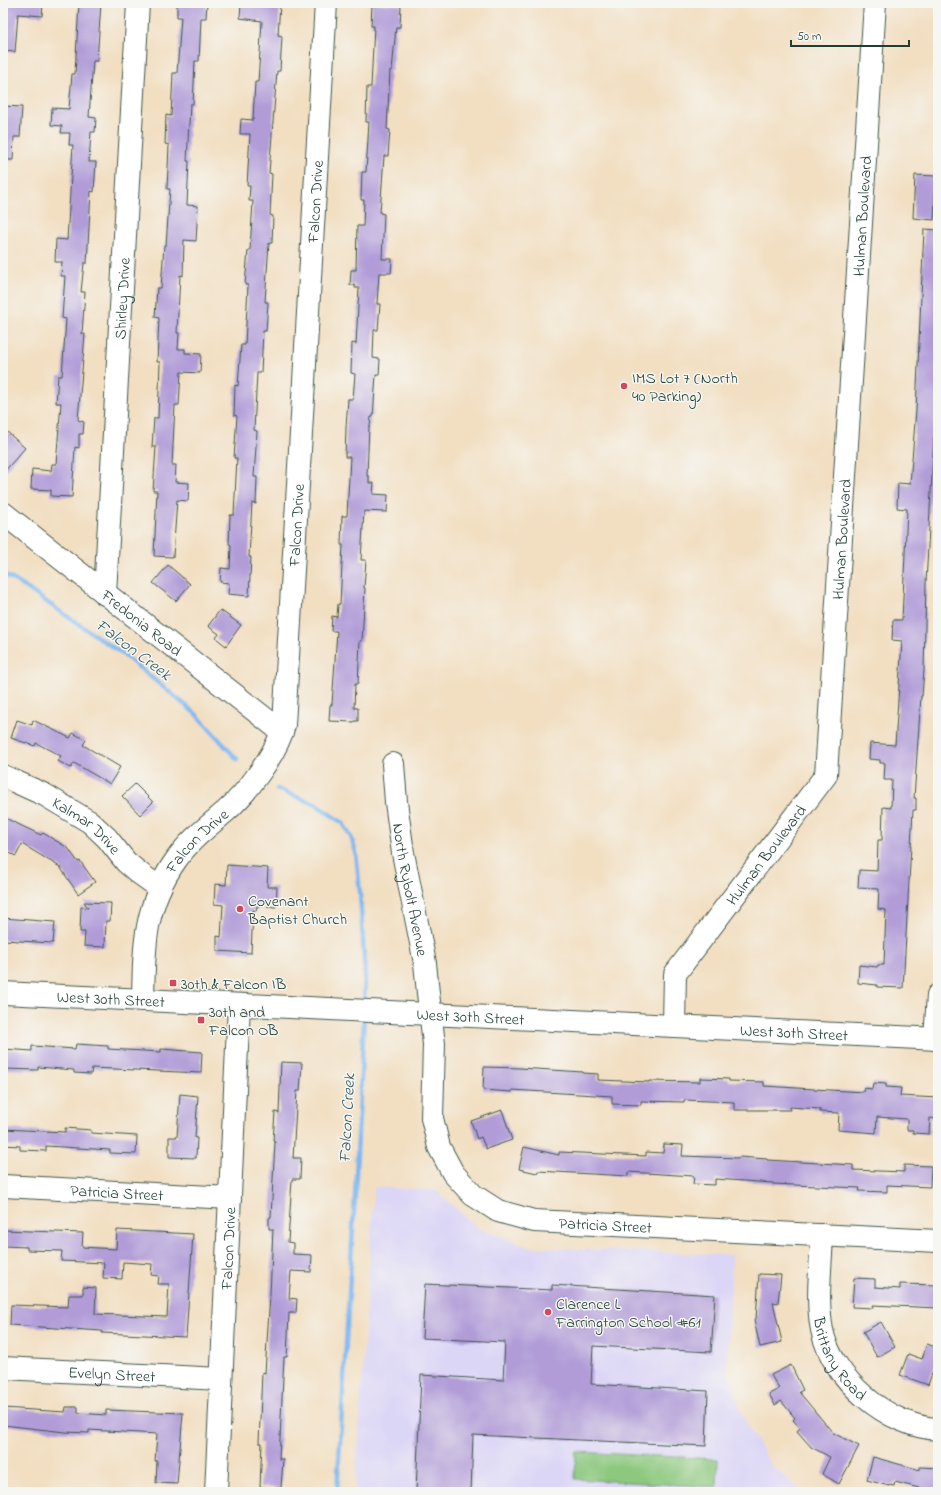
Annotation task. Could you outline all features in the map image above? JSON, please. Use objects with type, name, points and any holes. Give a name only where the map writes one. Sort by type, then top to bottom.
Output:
[{"type":"street","name":"Shirley Drive","points":[[105,594],[138,3]]},
{"type":"street","name":"Falcon Drive","points":[[143,1000],[146,935],[150,914],[160,888],[174,862],[188,845],[198,834],[226,812],[245,790],[276,747],[282,732],[285,710],[326,3]]},
{"type":"street","name":"Hulman Boulevard","points":[[674,1025],[675,974],[826,775],[874,3]]},
{"type":"street","name":"Fredonia Road","points":[[3,513],[282,732]]},
{"type":"street","name":"North Rybolt Avenue","points":[[393,764],[396,802],[403,853],[425,963],[430,1014]]},
{"type":"street","name":"Kalmar Drive","points":[[3,776],[45,795],[90,822],[107,838],[126,862],[139,874],[160,888]]},
{"type":"street","name":"West 30th Street","points":[[3,993],[937,1039]]},
{"type":"street","points":[[937,1039],[938,995]]},
{"type":"street","name":"Falcon Drive","points":[[216,1492],[239,1004]]},
{"type":"street","name":"Patricia Street","points":[[430,1014],[434,1044],[432,1118],[439,1147],[449,1167],[462,1184],[473,1195],[498,1211],[534,1221],[938,1241]]},
{"type":"street","name":"Patricia Street","points":[[3,1186],[230,1198]]},
{"type":"street","name":"Brittany Road","points":[[822,1235],[820,1308],[823,1335],[834,1360],[845,1376],[861,1394],[884,1412],[911,1423],[938,1429]]},
{"type":"street","name":"Evelyn Street","points":[[3,1368],[221,1379]]},
{"type":"shaded area","name":"Clarence L Farrington School #61","points":[[374,1187],[435,1190],[478,1228],[530,1247],[732,1255],[727,1368],[744,1419],[771,1465],[803,1492],[355,1492]]},
{"type":"green space","points":[[576,1452],[718,1459],[717,1487],[575,1479]]},
{"type":"building","points":[[3,3],[43,3],[42,16],[18,14],[15,52],[3,51]]},
{"type":"building","points":[[79,3],[101,3],[97,61],[93,61],[89,117],[96,118],[95,132],[91,132],[89,162],[96,162],[94,192],[91,191],[87,263],[84,263],[81,292],[85,292],[82,334],[85,334],[78,420],[84,422],[83,434],[79,434],[79,448],[75,447],[72,497],[51,496],[51,490],[31,489],[32,469],[51,471],[52,464],[56,464],[61,403],[56,403],[58,376],[62,376],[66,319],[62,318],[65,276],[61,276],[62,262],[55,262],[56,239],[67,240],[73,145],[69,145],[70,133],[61,133],[62,126],[51,125],[52,108],[69,109],[72,74],[75,74]]},
{"type":"building","points":[[177,3],[207,3],[206,18],[201,18],[199,61],[195,61],[193,104],[190,104],[187,161],[189,161],[187,205],[198,206],[196,241],[184,240],[183,276],[180,275],[177,333],[179,333],[178,349],[185,349],[185,353],[201,354],[200,373],[181,372],[179,405],[175,405],[172,465],[176,465],[175,482],[189,483],[188,501],[177,500],[173,557],[154,556],[157,491],[153,491],[156,447],[152,447],[154,418],[158,418],[160,362],[157,362],[159,318],[155,317],[157,288],[161,288],[170,189],[167,189],[169,145],[165,144],[166,115],[171,116],[173,73],[177,73],[181,17],[177,17]]},
{"type":"building","points":[[241,3],[280,3],[278,35],[282,36],[280,71],[277,71],[269,173],[272,174],[270,215],[273,216],[272,243],[269,243],[265,302],[268,302],[266,331],[263,331],[261,373],[257,373],[254,430],[257,431],[254,477],[257,477],[256,504],[252,503],[249,557],[251,557],[249,596],[228,594],[229,583],[220,582],[221,568],[230,569],[230,515],[234,515],[237,458],[234,458],[237,416],[234,415],[235,385],[238,386],[241,345],[245,345],[248,285],[245,285],[248,250],[250,250],[253,201],[249,201],[250,186],[247,186],[250,134],[240,134],[241,119],[253,120],[255,82],[258,82],[262,21],[240,18]]},
{"type":"building","points":[[372,3],[401,5],[400,27],[396,27],[392,71],[390,70],[387,129],[390,130],[388,156],[384,156],[380,213],[384,214],[382,259],[392,259],[391,273],[379,273],[377,304],[380,304],[378,330],[374,330],[373,358],[380,359],[379,375],[376,375],[373,417],[371,417],[369,426],[367,476],[369,476],[369,483],[374,483],[373,494],[388,495],[387,512],[364,511],[361,560],[366,560],[365,588],[362,641],[360,641],[358,684],[355,684],[354,708],[358,708],[358,721],[329,721],[330,705],[332,705],[337,631],[331,631],[332,616],[337,617],[338,604],[340,604],[343,545],[341,545],[342,516],[347,516],[350,457],[345,457],[346,427],[348,399],[353,399],[355,374],[351,373],[352,343],[356,344],[359,288],[355,288],[355,285],[350,285],[351,270],[356,270],[357,226],[363,226],[364,200],[361,200],[362,172],[366,172],[369,122],[366,122],[367,87],[371,87],[374,26],[371,26]]},
{"type":"building","points":[[3,106],[22,107],[20,137],[14,137],[13,160],[3,160]]},
{"type":"building","points":[[915,175],[936,176],[934,220],[913,218]]},
{"type":"building","points":[[924,229],[938,230],[938,393],[936,437],[934,437],[926,583],[924,670],[914,798],[916,798],[916,810],[913,810],[903,988],[877,987],[877,985],[858,983],[859,965],[877,967],[878,965],[884,965],[886,910],[878,909],[879,889],[858,888],[859,870],[877,871],[878,840],[882,840],[883,807],[891,808],[892,780],[884,780],[885,763],[880,763],[880,760],[869,759],[870,743],[895,745],[902,641],[892,640],[893,620],[902,620],[907,509],[897,508],[898,483],[910,484],[916,410]]},
{"type":"building","points":[[3,428],[25,448],[3,473]]},
{"type":"building","points":[[168,565],[190,584],[176,601],[153,583]]},
{"type":"building","points":[[220,610],[241,625],[226,646],[216,638],[219,634],[208,626]]},
{"type":"building","points":[[17,720],[32,725],[33,720],[70,738],[73,733],[86,740],[83,745],[120,767],[110,784],[74,763],[71,768],[58,761],[61,756],[36,743],[35,746],[11,738]]},
{"type":"building","points":[[135,784],[153,802],[140,815],[122,796]]},
{"type":"building","points":[[3,817],[41,835],[43,833],[68,848],[78,862],[80,861],[95,882],[78,894],[60,867],[22,844],[16,856],[3,850]]},
{"type":"building","name":"Covenant Baptist Church","points":[[227,865],[268,868],[267,887],[277,887],[276,907],[257,906],[256,911],[253,910],[251,953],[217,951],[217,936],[221,937],[223,905],[214,904],[215,884],[226,885]]},
{"type":"building","points":[[84,902],[111,903],[110,921],[106,921],[105,947],[84,946],[85,932],[80,932],[81,907],[88,908]]},
{"type":"building","points":[[3,918],[55,922],[53,943],[3,940]]},
{"type":"building","points":[[76,1044],[108,1046],[108,1049],[161,1052],[161,1049],[202,1052],[201,1073],[92,1068],[91,1074],[74,1073],[74,1070],[38,1067],[38,1070],[3,1069],[3,1049],[32,1051],[32,1046],[75,1049]]},
{"type":"building","points":[[281,1062],[302,1063],[300,1091],[297,1091],[293,1158],[301,1158],[300,1179],[292,1179],[288,1242],[293,1243],[293,1254],[312,1255],[311,1272],[291,1271],[289,1298],[297,1299],[296,1313],[289,1313],[287,1357],[284,1357],[279,1459],[283,1459],[281,1488],[260,1487],[262,1443],[259,1443],[262,1372],[265,1373],[270,1295],[273,1229],[269,1229],[269,1218],[271,1217],[275,1142],[273,1141],[275,1112],[279,1113]]},
{"type":"building","points":[[484,1067],[583,1072],[598,1074],[598,1080],[700,1082],[700,1078],[729,1079],[729,1081],[764,1082],[764,1086],[863,1092],[864,1088],[872,1089],[873,1083],[886,1084],[886,1087],[901,1088],[900,1096],[938,1098],[938,1119],[930,1118],[929,1134],[913,1133],[913,1130],[907,1130],[907,1119],[877,1117],[876,1133],[838,1130],[839,1113],[820,1112],[820,1109],[790,1107],[790,1110],[734,1110],[734,1102],[684,1100],[684,1102],[641,1101],[641,1105],[612,1104],[612,1096],[512,1090],[512,1092],[483,1090]]},
{"type":"building","points":[[180,1094],[198,1096],[195,1138],[197,1138],[196,1158],[169,1157],[169,1137],[177,1137]]},
{"type":"building","points":[[502,1110],[512,1140],[486,1149],[481,1137],[477,1139],[471,1121]]},
{"type":"building","points":[[65,1128],[91,1130],[91,1133],[137,1136],[136,1154],[110,1153],[110,1150],[46,1146],[46,1151],[20,1150],[20,1146],[3,1145],[3,1129],[65,1132]]},
{"type":"building","points":[[664,1144],[683,1145],[682,1156],[739,1157],[853,1165],[853,1170],[904,1172],[904,1165],[931,1166],[930,1187],[887,1185],[887,1192],[859,1191],[860,1188],[773,1184],[715,1179],[715,1185],[693,1184],[694,1176],[628,1172],[628,1176],[538,1171],[537,1173],[519,1169],[524,1147],[559,1155],[559,1152],[646,1156],[646,1152],[663,1153]]},
{"type":"building","points":[[3,1230],[83,1233],[82,1247],[116,1249],[117,1230],[193,1234],[186,1337],[102,1333],[102,1331],[10,1325],[11,1305],[68,1307],[69,1295],[83,1295],[83,1287],[96,1288],[95,1314],[167,1317],[169,1284],[158,1284],[159,1276],[151,1275],[152,1264],[123,1262],[122,1279],[103,1278],[104,1263],[61,1261],[62,1251],[27,1250],[27,1247],[3,1246]]},
{"type":"building","points":[[759,1274],[781,1275],[778,1303],[773,1302],[782,1342],[760,1347],[754,1320],[756,1319]]},
{"type":"building","points":[[854,1278],[875,1279],[875,1287],[900,1289],[900,1284],[938,1285],[938,1308],[872,1305],[873,1308],[852,1307]]},
{"type":"building","points":[[425,1284],[552,1290],[552,1285],[715,1295],[711,1352],[593,1346],[591,1384],[708,1391],[706,1446],[473,1435],[471,1492],[416,1492],[421,1375],[503,1380],[505,1342],[422,1338]]},
{"type":"building","points":[[881,1322],[895,1347],[877,1357],[863,1332]]},
{"type":"building","points":[[927,1344],[938,1348],[938,1356],[928,1385],[900,1375],[908,1354],[922,1359]]},
{"type":"building","points":[[791,1365],[803,1390],[799,1392],[833,1433],[859,1446],[839,1484],[822,1474],[830,1457],[811,1447],[797,1431],[800,1428],[793,1420],[795,1418],[781,1401],[775,1405],[769,1394],[779,1389],[771,1375]]},
{"type":"building","points":[[66,1407],[78,1407],[78,1413],[106,1415],[106,1410],[183,1413],[177,1484],[156,1483],[157,1461],[155,1461],[157,1434],[89,1430],[89,1433],[65,1432],[3,1425],[3,1408],[65,1412]]},
{"type":"building","points":[[873,1457],[920,1470],[920,1467],[938,1468],[938,1490],[923,1489],[895,1482],[894,1486],[889,1486],[867,1480]]},
{"type":"waterway","name":"Falcon Creek","points":[[3,574],[16,581],[124,655],[195,713],[237,759]]},
{"type":"waterway","name":"Falcon Creek","points":[[277,789],[315,804],[343,823],[351,837],[356,852],[360,892],[365,976],[364,1005]]},
{"type":"waterway","name":"Falcon Creek","points":[[337,1492],[364,1016]]},
{"type":"place","name":"IMS Lot 7 (North 40 Parking)","points":[[624,386]]},
{"type":"place","name":"Covenant Baptist Church","points":[[240,909]]},
{"type":"place","name":"30th & Falcon IB","points":[[173,983]]},
{"type":"place","name":"30th and Falcon OB","points":[[201,1020]]},
{"type":"place","name":"Clarence L Farrington School #61","points":[[548,1312]]}]
